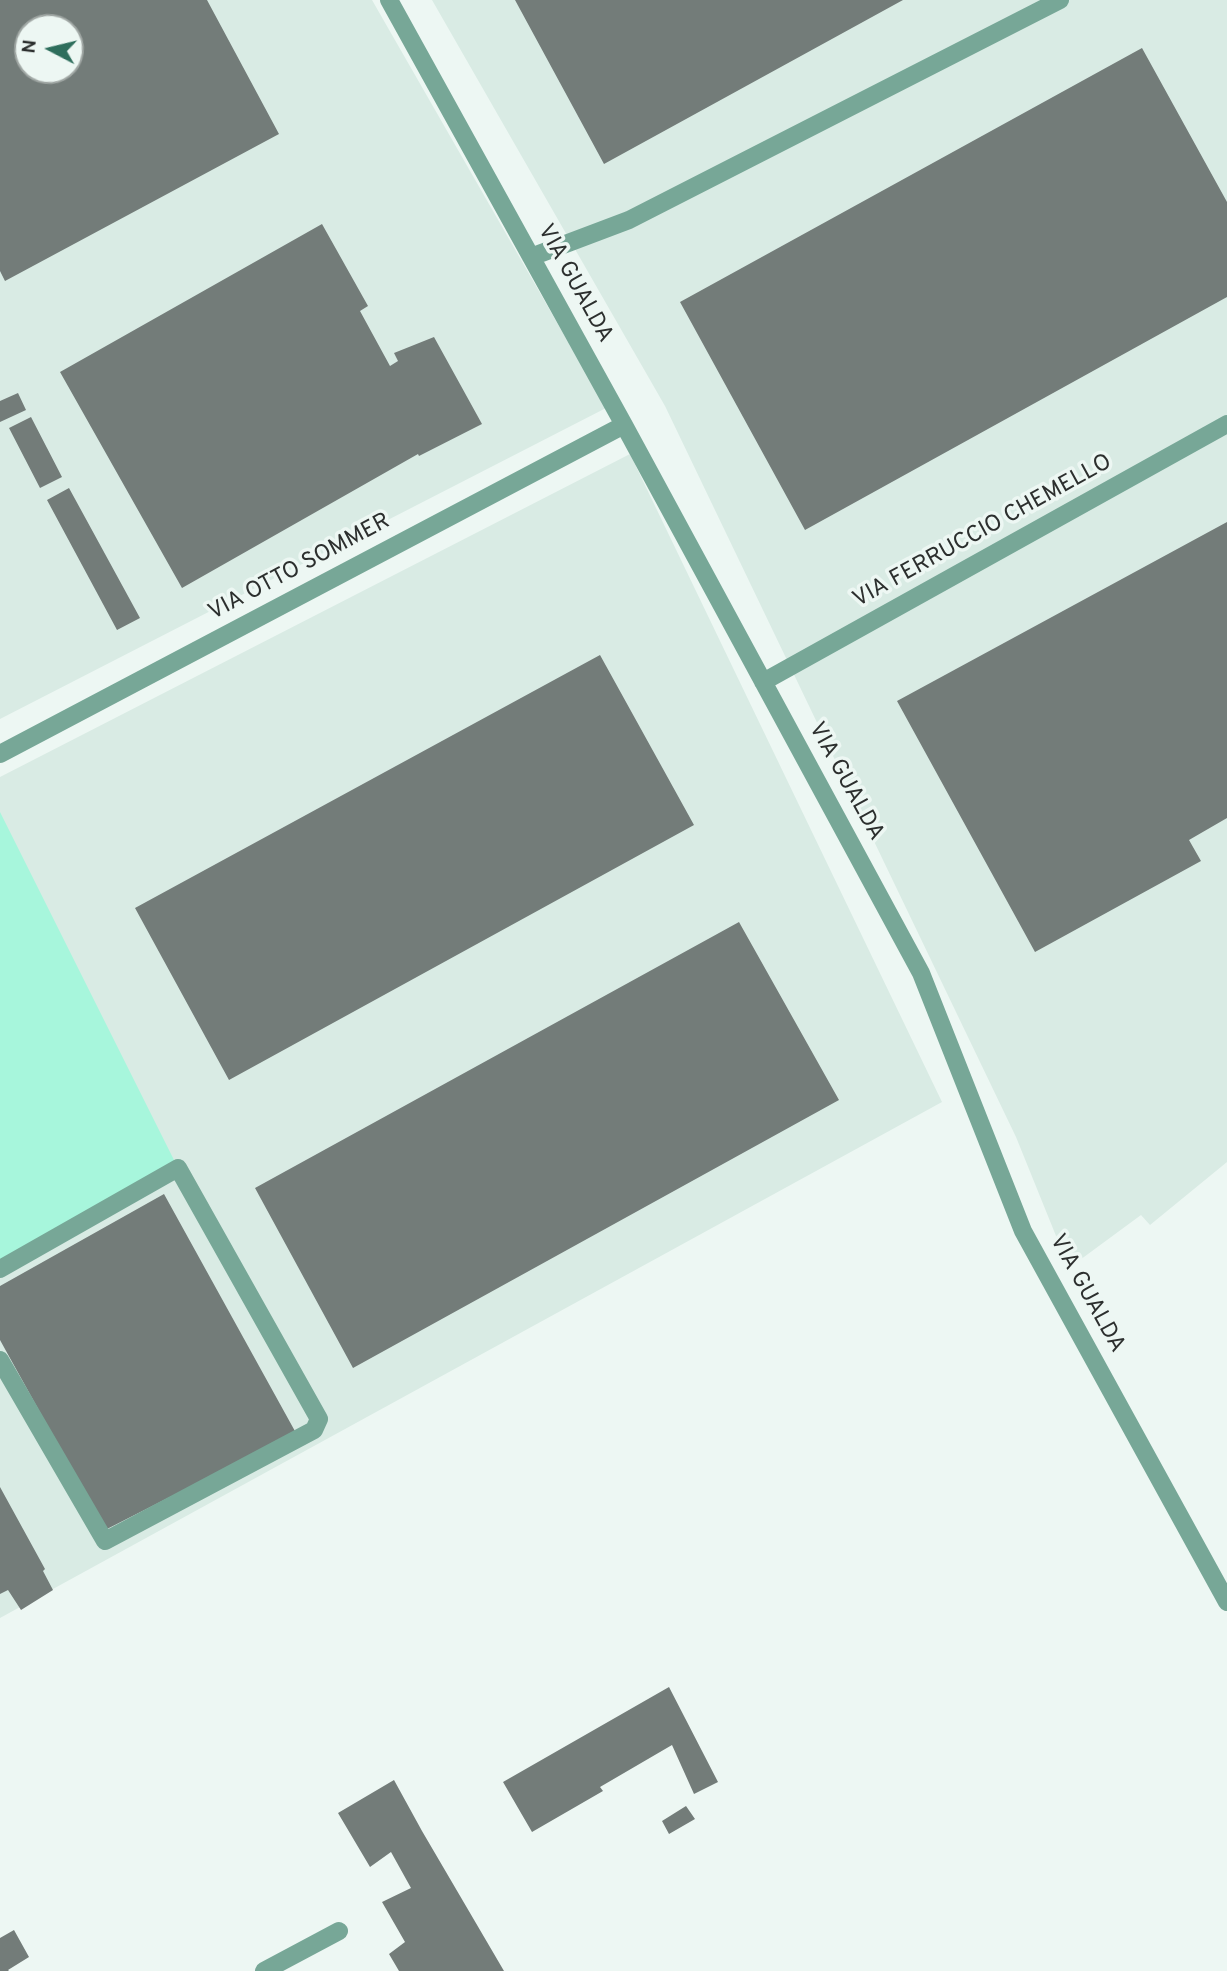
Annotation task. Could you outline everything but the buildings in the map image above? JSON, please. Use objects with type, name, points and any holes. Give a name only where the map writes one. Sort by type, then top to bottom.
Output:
[{"type":"street","name":"VIA GUALDA","points":[[389,0],[921,972],[1023,1231],[1227,1602]]},
{"type":"street","points":[[531,257],[629,220],[1060,0]]},
{"type":"street","name":"VIA FERRUCCIO CHEMELLO","points":[[763,682],[1227,424]]},
{"type":"street","name":"VIA OTTO SOMMER","points":[[0,754],[624,425]]},
{"type":"street","points":[[0,1269],[178,1168],[319,1419],[314,1430],[105,1541],[0,1360]]},
{"type":"street","points":[[264,1971],[339,1931]]},
{"type":"shaded area","points":[[0,0],[372,0],[606,408],[0,719]]},
{"type":"shaded area","points":[[432,0],[1227,0],[1227,1162],[1150,1225],[1141,1215],[1069,1268],[1016,1137],[665,406]]},
{"type":"shaded area","points":[[630,454],[942,1102],[0,1618],[0,777]]},
{"type":"green space","points":[[0,812],[178,1168],[0,1266]]}]
